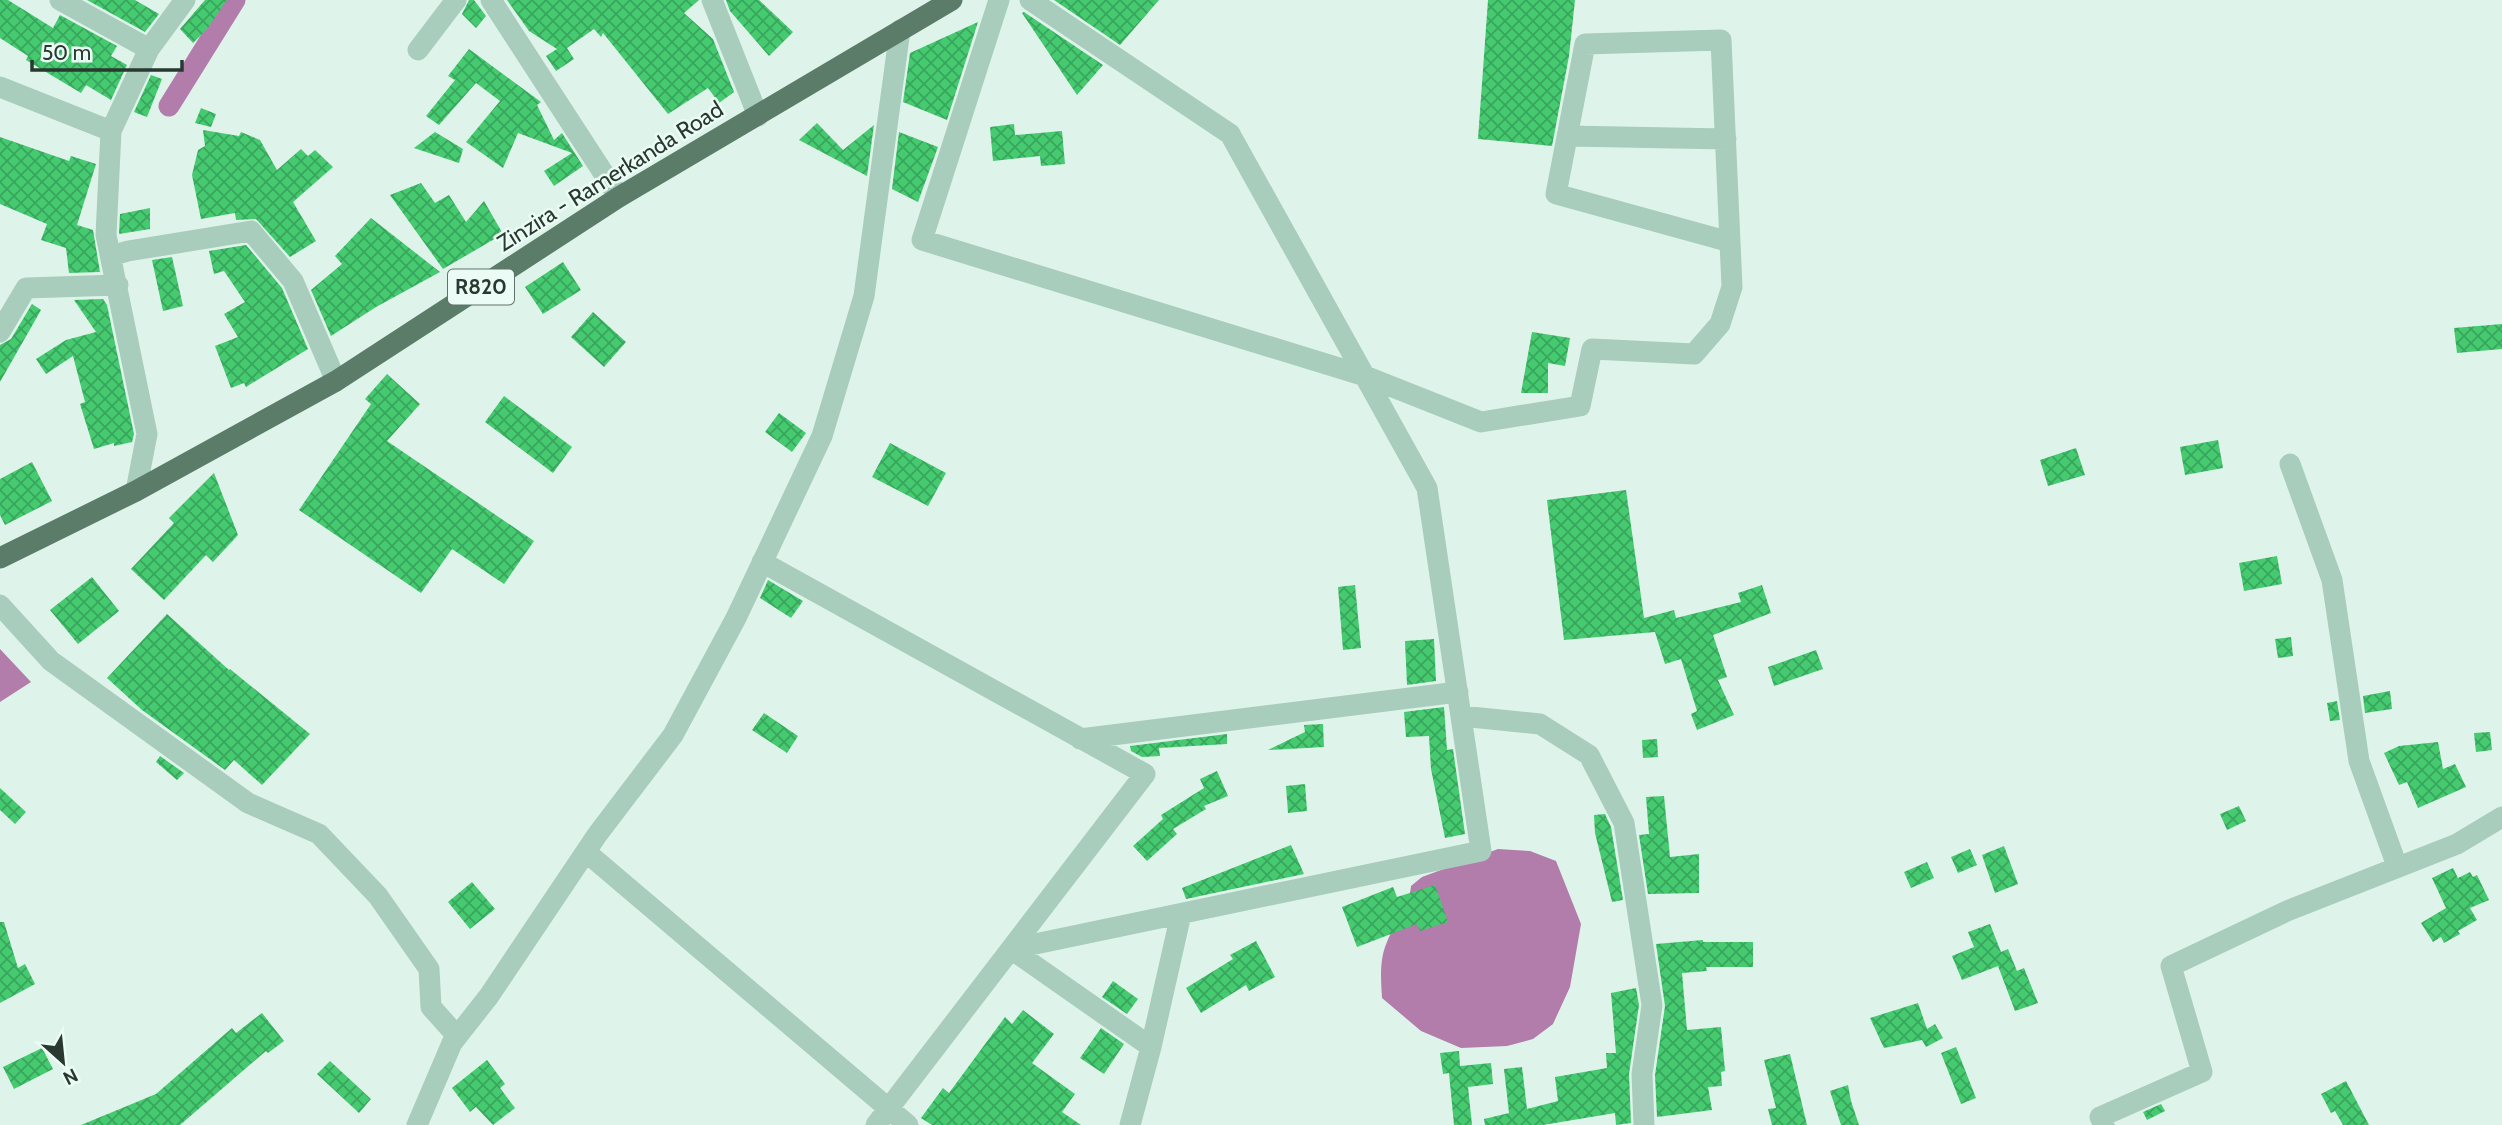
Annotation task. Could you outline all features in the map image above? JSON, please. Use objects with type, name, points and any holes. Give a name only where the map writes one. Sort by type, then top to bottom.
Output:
[{"type":"main road","name":"Zinzira - Ramerkanda Road","points":[[0,558],[136,491],[336,381],[619,197],[952,0]]},
{"type":"street","points":[[60,0],[149,49]]},
{"type":"street","points":[[136,491],[147,434],[106,235],[111,131],[149,49],[184,0]]},
{"type":"street","points":[[418,50],[456,0]]},
{"type":"street","points":[[491,0],[619,197]]},
{"type":"street","points":[[712,0],[758,116]]},
{"type":"street","points":[[999,0],[922,240],[1365,376],[1481,422],[1580,405],[1592,349],[1694,354],[1720,324],[1732,286],[1721,40],[1586,44],[1556,194],[1730,242]]},
{"type":"street","points":[[1011,949],[1481,851],[1427,488],[1230,134],[1030,0]]},
{"type":"street","points":[[417,1125],[457,1036],[489,996],[586,852],[673,735],[762,562],[822,436],[864,296],[900,30]]},
{"type":"street","points":[[0,87],[111,131]]},
{"type":"street","points":[[1568,136],[1726,139]]},
{"type":"street","points":[[111,256],[251,231],[293,281],[336,381]]},
{"type":"street","points":[[0,332],[26,288],[118,285]]},
{"type":"street","points":[[2290,464],[2332,580],[2359,761],[2397,866]]},
{"type":"street","points":[[762,562],[1145,775],[882,1118]]},
{"type":"street","points":[[0,605],[51,661],[248,803],[319,834],[378,896],[429,969],[431,1007],[457,1036]]},
{"type":"street","points":[[1080,738],[1458,692]]},
{"type":"street","points":[[1461,716],[1540,724],[1589,755],[1624,824],[1652,1006],[1642,1074],[1644,1125]]},
{"type":"street","points":[[2104,1125],[2100,1117],[2202,1072],[2171,966],[2287,911],[2456,844],[2502,817]]},
{"type":"street","points":[[586,852],[882,1118],[908,1125]]},
{"type":"street","points":[[1130,1125],[1181,914]]},
{"type":"street","points":[[1011,949],[1151,1047]]},
{"type":"shaded area","points":[[0,649],[31,682],[0,702]]},
{"type":"shaded area","points":[[1498,849],[1530,851],[1556,861],[1581,924],[1570,987],[1553,1024],[1533,1039],[1507,1046],[1461,1048],[1421,1031],[1382,998],[1381,970],[1384,949],[1408,901],[1411,886],[1422,877]]},
{"type":"building","points":[[0,0],[8,0],[53,28],[60,15],[117,46],[111,56],[127,65],[111,100],[86,85],[81,93],[26,60],[28,56],[0,38]]},
{"type":"building","points":[[87,0],[135,0],[159,14],[145,32]]},
{"type":"building","points":[[205,0],[227,0],[207,29],[193,43],[180,29]]},
{"type":"building","points":[[469,0],[474,0],[486,16],[476,28],[462,14]]},
{"type":"building","points":[[507,0],[699,0],[684,13],[713,39],[734,92],[719,103],[708,88],[668,114],[603,33],[601,37],[594,29],[567,48],[574,59],[556,71],[546,56],[557,49],[529,31]]},
{"type":"building","points":[[726,0],[759,0],[793,32],[769,56],[730,11]]},
{"type":"building","points":[[1054,0],[1159,0],[1120,45]]},
{"type":"building","points":[[1488,0],[1575,0],[1569,56],[1552,146],[1478,139]]},
{"type":"building","points":[[1022,13],[1103,65],[1077,95]]},
{"type":"building","points":[[978,22],[947,120],[903,102],[910,53]]},
{"type":"building","points":[[469,49],[541,102],[537,105],[554,140],[562,133],[583,166],[554,186],[544,171],[572,153],[518,133],[503,168],[466,142],[500,101],[476,83],[439,125],[426,116],[455,80],[448,76]]},
{"type":"building","points":[[151,75],[162,79],[147,117],[134,112]]},
{"type":"building","points":[[201,108],[216,114],[211,127],[195,123]]},
{"type":"building","points":[[817,123],[843,150],[874,125],[867,176],[799,140]]},
{"type":"building","points":[[1014,124],[1015,135],[1062,131],[1065,164],[1041,166],[1040,156],[993,161],[990,127]]},
{"type":"building","points":[[203,130],[239,136],[241,132],[260,140],[277,170],[301,149],[308,156],[315,150],[333,167],[293,202],[316,241],[290,257],[256,219],[236,220],[235,213],[201,219],[192,175],[198,150],[205,146]]},
{"type":"building","points":[[435,132],[463,149],[459,163],[414,148]]},
{"type":"building","points":[[899,132],[938,147],[918,202],[892,189]]},
{"type":"building","points":[[0,137],[69,161],[71,156],[96,164],[77,225],[93,230],[100,272],[69,273],[66,248],[41,240],[47,224],[0,204]]},
{"type":"building","points":[[421,183],[435,203],[449,195],[466,222],[484,201],[503,234],[443,269],[390,195]]},
{"type":"building","points":[[150,208],[150,229],[119,234],[120,214]]},
{"type":"building","points":[[371,218],[440,272],[376,307],[331,336],[311,290],[342,264],[335,256]]},
{"type":"building","points":[[246,245],[282,288],[308,349],[246,387],[244,383],[231,388],[215,346],[238,337],[224,314],[245,302],[224,271],[214,274],[209,251]]},
{"type":"building","points":[[172,257],[183,306],[163,311],[152,260]]},
{"type":"building","points":[[563,262],[581,290],[543,314],[525,287]]},
{"type":"building","points":[[103,299],[107,305],[134,434],[132,442],[114,446],[114,443],[94,449],[80,404],[85,402],[73,356],[46,374],[36,359],[66,340],[96,332],[74,300]]},
{"type":"building","points":[[32,304],[41,310],[0,382],[0,345],[11,339]]},
{"type":"building","points":[[593,312],[626,342],[604,367],[571,337]]},
{"type":"building","points":[[2502,324],[2502,349],[2457,353],[2454,328]]},
{"type":"building","points":[[1532,332],[1570,338],[1565,366],[1548,363],[1548,393],[1521,393]]},
{"type":"building","points":[[387,374],[420,404],[387,441],[534,541],[504,584],[452,549],[421,593],[299,510],[371,404],[365,399]]},
{"type":"building","points":[[504,396],[572,447],[553,473],[485,422]]},
{"type":"building","points":[[779,413],[806,433],[792,452],[765,432]]},
{"type":"building","points":[[2218,440],[2223,468],[2185,475],[2180,447]]},
{"type":"building","points":[[890,443],[946,473],[928,506],[872,477]]},
{"type":"building","points":[[2076,448],[2085,475],[2048,486],[2040,460]]},
{"type":"building","points":[[32,462],[52,501],[5,525],[0,515],[0,479]]},
{"type":"building","points":[[214,473],[238,535],[213,562],[206,555],[164,600],[131,569],[174,523],[169,518]]},
{"type":"building","points":[[1626,490],[1644,618],[1674,610],[1676,618],[1741,602],[1738,593],[1762,585],[1771,613],[1713,635],[1727,677],[1718,680],[1734,715],[1697,730],[1691,714],[1697,711],[1681,659],[1665,664],[1655,632],[1564,640],[1547,500]]},
{"type":"building","points":[[2277,556],[2282,584],[2244,591],[2239,563]]},
{"type":"building","points":[[92,577],[119,611],[78,644],[50,610]]},
{"type":"building","points":[[768,580],[803,601],[791,618],[760,598]]},
{"type":"building","points":[[1355,585],[1361,648],[1343,650],[1338,587]]},
{"type":"building","points":[[167,614],[229,670],[310,734],[262,785],[234,760],[225,770],[142,710],[107,678]]},
{"type":"building","points":[[2291,637],[2293,656],[2278,658],[2275,639]]},
{"type":"building","points":[[1434,639],[1436,681],[1407,685],[1405,641]]},
{"type":"building","points":[[1816,650],[1823,669],[1774,686],[1768,667]]},
{"type":"building","points":[[2390,691],[2392,709],[2365,713],[2363,696]]},
{"type":"building","points":[[2337,701],[2340,720],[2330,721],[2327,703]]},
{"type":"building","points":[[1444,707],[1447,750],[1453,749],[1465,834],[1445,838],[1431,769],[1429,736],[1406,737],[1404,712]]},
{"type":"building","points":[[764,713],[798,736],[787,753],[752,730]]},
{"type":"building","points":[[1323,724],[1324,747],[1268,750],[1305,732],[1304,725]]},
{"type":"building","points":[[2490,732],[2492,750],[2476,752],[2474,733]]},
{"type":"building","points":[[1227,734],[1227,744],[1159,748],[1160,756],[1142,757],[1131,751],[1130,746]]},
{"type":"building","points":[[1657,739],[1658,757],[1643,758],[1642,740]]},
{"type":"building","points":[[2438,742],[2443,769],[2455,764],[2466,787],[2418,808],[2407,782],[2399,785],[2384,753],[2399,746]]},
{"type":"building","points":[[160,756],[184,773],[177,780],[156,762]]},
{"type":"building","points":[[1217,771],[1228,796],[1204,806],[1206,809],[1173,829],[1177,834],[1147,861],[1133,846],[1163,819],[1161,815],[1204,788],[1200,779]]},
{"type":"building","points":[[1305,784],[1307,811],[1288,813],[1286,786]]},
{"type":"building","points":[[0,788],[26,812],[15,824],[0,810]]},
{"type":"building","points":[[1664,796],[1670,857],[1699,854],[1699,893],[1648,894],[1639,835],[1649,834],[1646,797]]},
{"type":"building","points":[[2239,806],[2246,821],[2227,830],[2220,814]]},
{"type":"building","points":[[1605,814],[1611,827],[1623,900],[1612,902],[1595,833],[1594,815]]},
{"type":"building","points":[[1291,845],[1304,874],[1186,899],[1182,888]]},
{"type":"building","points":[[2004,846],[2018,884],[1995,893],[1982,855]]},
{"type":"building","points":[[1970,849],[1977,865],[1958,873],[1951,857]]},
{"type":"building","points":[[1927,862],[1934,878],[1911,888],[1904,872]]},
{"type":"building","points":[[2453,868],[2458,878],[2470,872],[2473,877],[2477,875],[2489,900],[2470,908],[2477,920],[2458,931],[2460,934],[2444,943],[2441,937],[2433,942],[2421,923],[2446,908],[2432,878]]},
{"type":"building","points":[[472,882],[495,909],[470,929],[448,902]]},
{"type":"building","points":[[1435,885],[1448,922],[1420,931],[1417,924],[1357,947],[1342,907],[1393,887],[1397,897]]},
{"type":"building","points":[[0,922],[4,922],[18,968],[25,964],[35,984],[0,1003]]},
{"type":"building","points":[[1990,924],[2001,952],[2008,949],[2017,971],[2024,968],[2038,1003],[2015,1011],[1998,966],[1962,980],[1952,956],[1974,947],[1968,932]]},
{"type":"building","points":[[1703,940],[1753,942],[1753,967],[1706,967],[1707,971],[1682,973],[1687,1030],[1721,1027],[1725,1071],[1721,1072],[1722,1086],[1708,1087],[1712,1110],[1657,1117],[1655,1075],[1665,1006],[1656,944]]},
{"type":"building","points":[[1256,941],[1275,977],[1249,991],[1246,985],[1201,1013],[1186,988],[1233,959],[1230,955]]},
{"type":"building","points":[[1113,981],[1138,999],[1127,1014],[1102,997]]},
{"type":"building","points":[[1636,988],[1639,1005],[1629,1074],[1631,1123],[1616,1125],[1615,1113],[1543,1125],[1485,1125],[1484,1119],[1509,1113],[1504,1069],[1522,1067],[1527,1109],[1558,1101],[1555,1077],[1607,1068],[1606,1053],[1616,1053],[1611,993]]},
{"type":"building","points":[[1918,1003],[1927,1029],[1935,1024],[1943,1038],[1926,1047],[1922,1040],[1884,1048],[1870,1018]]},
{"type":"building","points":[[1023,1010],[1054,1034],[1032,1063],[1075,1094],[1062,1112],[1081,1125],[932,1125],[921,1118],[943,1088],[949,1093],[1005,1017],[1012,1024]]},
{"type":"building","points":[[262,1013],[284,1041],[268,1053],[266,1051],[180,1125],[81,1125],[156,1094],[232,1028],[236,1033]]},
{"type":"building","points":[[1101,1028],[1124,1044],[1104,1074],[1080,1058]]},
{"type":"building","points":[[1956,1047],[1976,1098],[1961,1104],[1941,1053]]},
{"type":"building","points":[[42,1048],[53,1069],[14,1089],[3,1067]]},
{"type":"building","points":[[1459,1051],[1460,1066],[1491,1063],[1493,1084],[1468,1087],[1472,1125],[1454,1125],[1449,1073],[1443,1074],[1440,1053]]},
{"type":"building","points":[[1790,1054],[1807,1125],[1772,1125],[1768,1109],[1776,1108],[1764,1060]]},
{"type":"building","points":[[487,1060],[505,1084],[500,1088],[515,1108],[493,1125],[476,1107],[470,1112],[452,1088]]},
{"type":"building","points":[[330,1061],[371,1099],[359,1113],[317,1074]]},
{"type":"building","points":[[2346,1081],[2369,1125],[2343,1125],[2335,1111],[2331,1113],[2321,1094]]},
{"type":"building","points":[[1848,1085],[1859,1125],[1841,1125],[1830,1091]]},
{"type":"building","points":[[2161,1104],[2165,1111],[2147,1120],[2143,1112]]},
{"type":"waterway","points":[[169,106],[235,0]]}]
